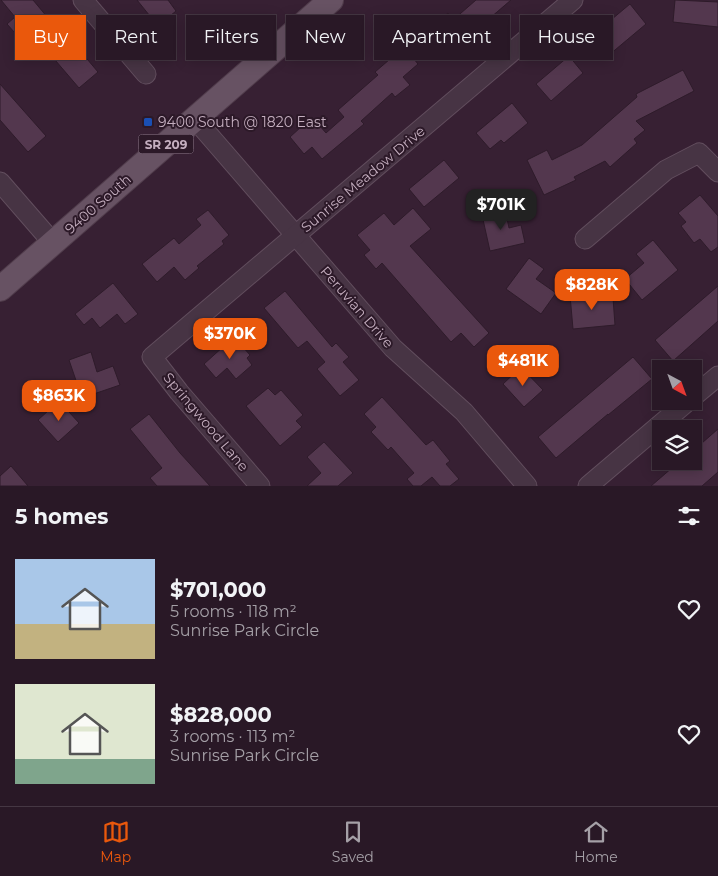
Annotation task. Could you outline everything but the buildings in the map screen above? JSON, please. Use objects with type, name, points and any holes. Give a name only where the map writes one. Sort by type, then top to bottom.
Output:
[{"type":"main road","name":"9400 South","points":[[0,289],[331,0]]},
{"type":"street","points":[[83,0],[146,74]]},
{"type":"street","name":"Sunrise Meadow Drive","points":[[152,357],[573,0]]},
{"type":"street","name":"Peruvian Drive","points":[[195,119],[393,348],[464,412],[527,486]]},
{"type":"street","points":[[585,239],[666,170],[699,153],[718,172]]},
{"type":"street","points":[[0,182],[53,243]]},
{"type":"street","name":"Springwood Lane","points":[[152,357],[179,392],[260,486]]},
{"type":"street","points":[[702,389],[718,376]]},
{"type":"street","points":[[588,486],[677,410]]},
{"type":"place","name":"9400 South @ 1820 East","points":[[148,122]]}]
